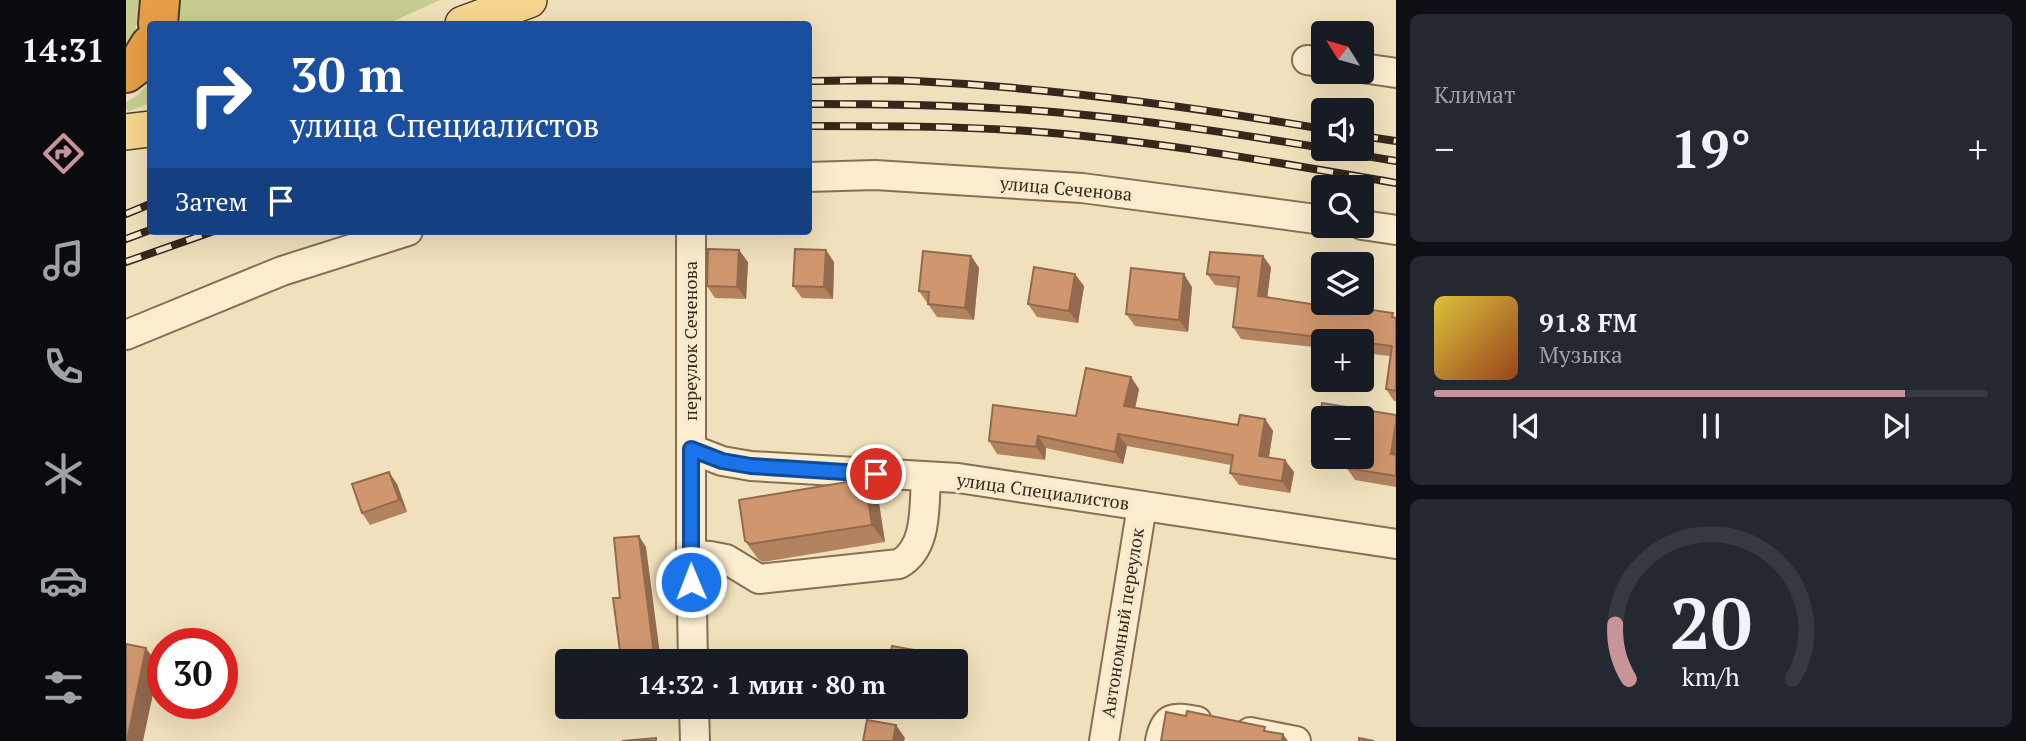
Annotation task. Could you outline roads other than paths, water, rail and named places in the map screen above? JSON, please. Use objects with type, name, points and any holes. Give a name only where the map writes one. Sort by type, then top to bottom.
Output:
[{"type":"highway","points":[[158,21],[160,0]]},
{"type":"highway","points":[[126,74],[139,63],[147,50]]},
{"type":"main road","points":[[471,21],[529,0]]},
{"type":"main road","points":[[126,132],[147,128]]},
{"type":"street","points":[[1374,70],[1396,73]]},
{"type":"street","name":"улица Сеченова","points":[[812,177],[875,175],[1082,188],[1311,218]]},
{"type":"street","points":[[1374,227],[1396,230]]},
{"type":"street","points":[[126,335],[282,271],[395,235]]},
{"type":"street","name":"переулок Сеченова","points":[[691,235],[693,649]]},
{"type":"street","name":"улица Специалистов","points":[[691,449],[722,461],[751,466],[958,478],[1396,544]]},
{"type":"street","points":[[691,555],[726,559],[759,579],[899,564],[909,558],[918,544],[923,523],[926,477]]},
{"type":"street","name":"Автономный переулок","points":[[1104,741],[1142,506]]},
{"type":"street","points":[[1160,741],[1162,728],[1169,720],[1178,717],[1296,741]]},
{"type":"street","points":[[694,719],[695,741]]},
{"type":"railway","points":[[812,81],[902,80],[1018,88],[1171,106],[1311,127]]},
{"type":"railway","points":[[812,104],[945,106],[1064,113],[1311,146]]},
{"type":"railway","points":[[812,126],[972,128],[1073,135],[1212,153],[1396,183]]},
{"type":"railway","points":[[1374,138],[1396,141]]},
{"type":"railway","points":[[1374,157],[1396,161]]},
{"type":"railway","points":[[126,214],[147,205]]},
{"type":"railway","points":[[126,239],[147,231]]},
{"type":"railway","points":[[126,262],[203,235]]}]
